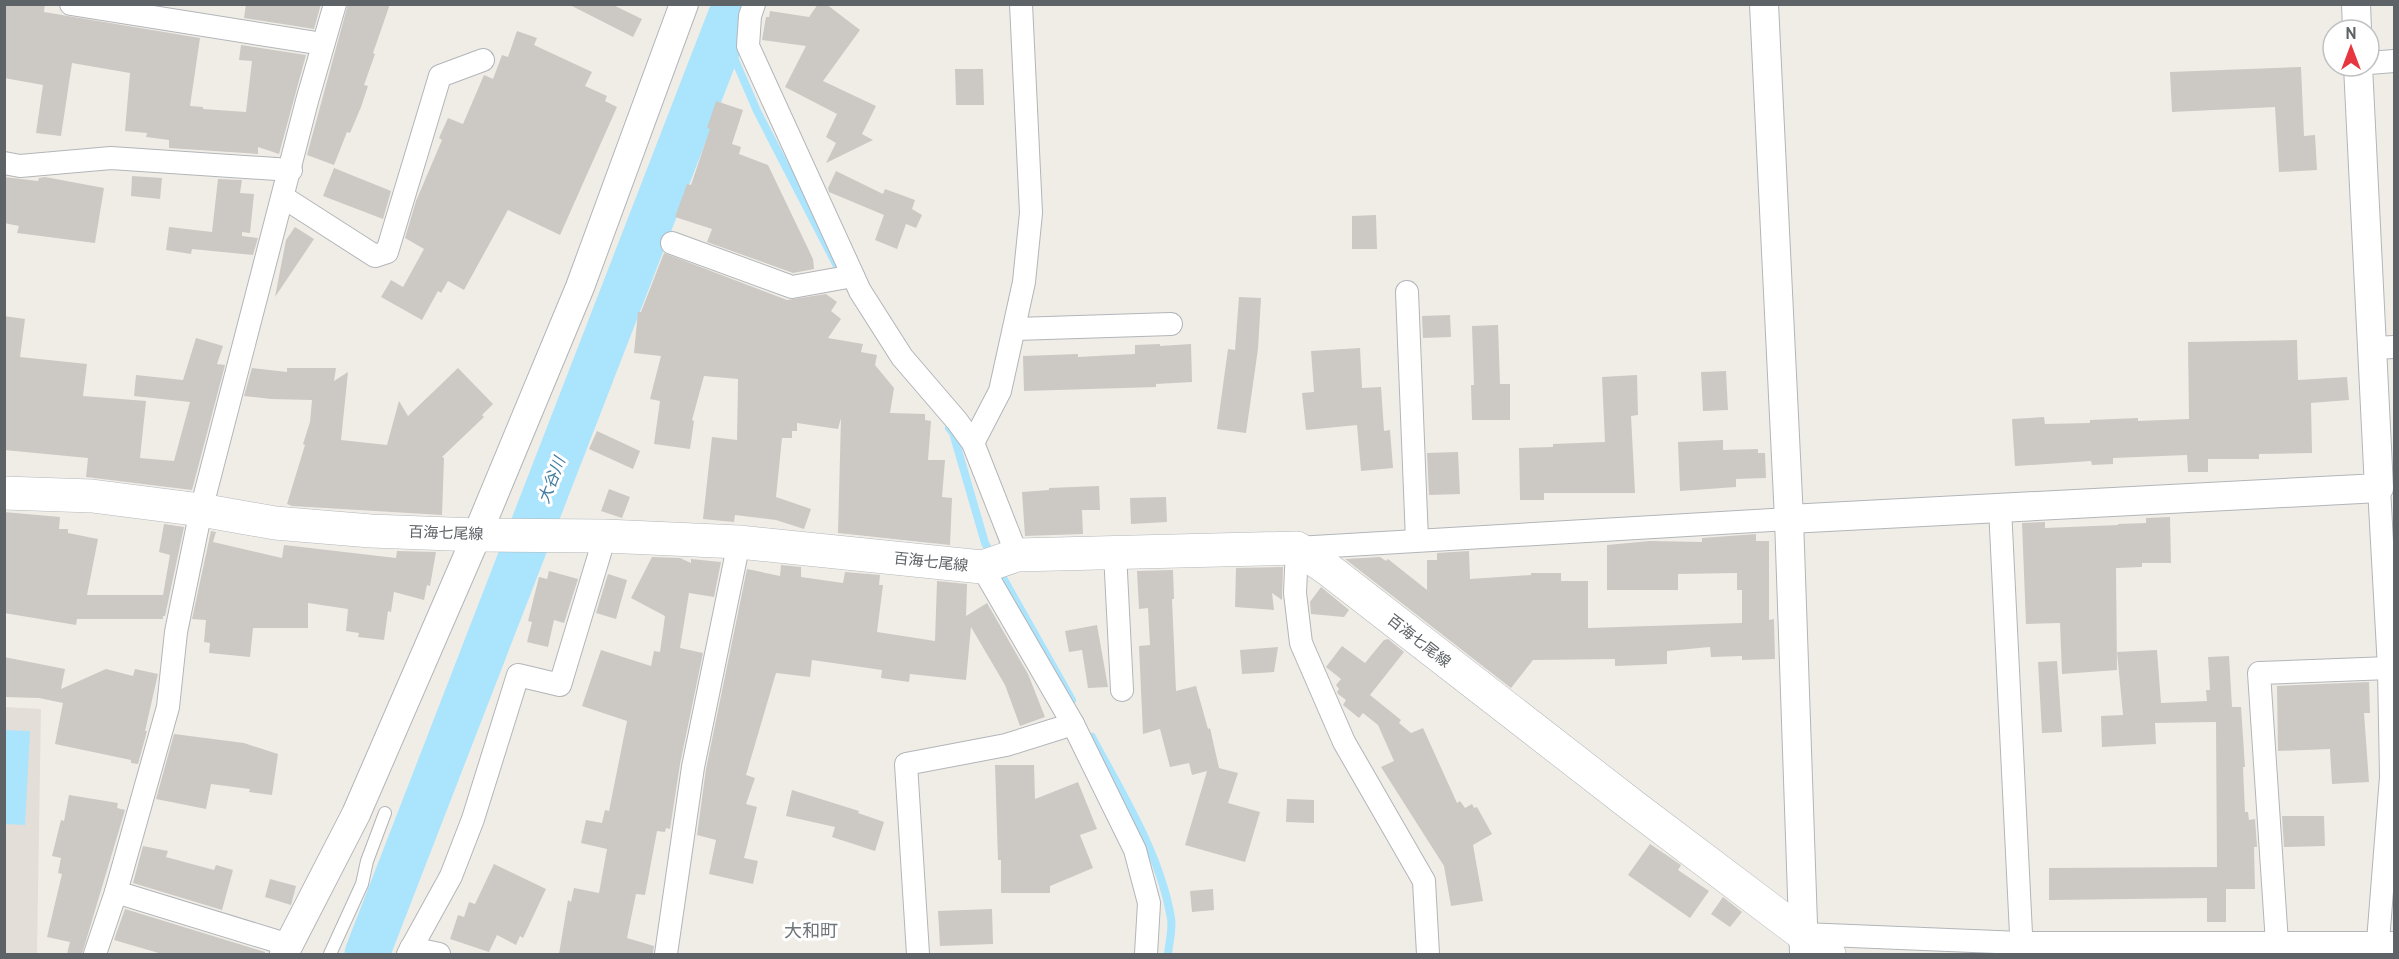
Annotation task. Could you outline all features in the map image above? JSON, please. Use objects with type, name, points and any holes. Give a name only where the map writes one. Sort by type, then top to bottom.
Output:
[{"type":"main road","name":"百海七尾線","points":[[4,493],[92,495],[275,523],[371,531],[605,536],[739,542],[998,561],[1114,552],[1297,548],[1329,570],[1623,799],[1803,944],[1829,954]]},
{"type":"street","points":[[71,4],[155,11],[324,44]]},
{"type":"street","points":[[95,954],[116,892],[168,707],[176,632],[201,510],[335,4]]},
{"type":"street","points":[[116,892],[287,950],[356,814],[491,535],[684,4]]},
{"type":"street","points":[[754,4],[750,16],[748,46],[860,291],[902,357],[973,443],[998,561],[1073,724],[1135,850],[1149,903],[1146,954]]},
{"type":"street","points":[[973,443],[1000,391],[1024,282],[1031,213],[1021,4]]},
{"type":"street","points":[[1764,4],[1789,519],[1803,944],[2021,949],[2277,944],[2383,947],[2391,777],[2389,575],[2379,488],[2384,347],[2359,78]]},
{"type":"street","points":[[283,197],[375,256],[387,252],[440,76],[483,60]]},
{"type":"street","points":[[4,163],[20,166],[111,158],[291,170]]},
{"type":"street","points":[[672,243],[792,287],[853,276]]},
{"type":"street","points":[[1407,292],[1417,540]]},
{"type":"street","points":[[1014,329],[1171,324]]},
{"type":"street","points":[[1428,954],[1424,881],[1344,742],[1301,643],[1295,592],[1297,548],[2379,488]]},
{"type":"street","points":[[2000,508],[2021,949]]},
{"type":"street","points":[[439,954],[409,951],[451,876],[473,819],[518,675],[560,685],[605,536]]},
{"type":"street","points":[[666,954],[693,767],[739,542]]},
{"type":"street","points":[[1114,552],[1122,690]]},
{"type":"street","points":[[2277,944],[2259,673],[2389,668]]},
{"type":"street","points":[[918,954],[906,764],[1006,745],[1073,724]]},
{"type":"lane","points":[[330,954],[362,884],[366,861],[385,813]]},
{"type":"shaded area","points":[[4,707],[41,709],[37,954],[5,954]]},
{"type":"water","points":[[4,730],[30,731],[25,825],[5,824]]},
{"type":"building","points":[[4,4],[45,4],[44,12],[200,38],[190,106],[203,107],[203,109],[246,112],[252,61],[239,60],[241,45],[306,55],[279,154],[258,147],[258,154],[169,148],[169,140],[146,137],[147,133],[125,131],[130,73],[72,63],[61,136],[36,133],[43,85],[4,78]]},
{"type":"building","points":[[246,4],[321,4],[314,29],[244,18]]},
{"type":"building","points":[[348,4],[390,4],[373,53],[375,54],[364,85],[368,86],[361,107],[350,133],[347,132],[334,165],[307,155]]},
{"type":"building","points":[[568,4],[611,4],[642,19],[633,37]]},
{"type":"building","points":[[818,4],[826,4],[860,30],[823,81],[876,106],[862,134],[873,140],[826,163],[836,143],[826,137],[837,114],[785,87],[806,46],[762,40],[766,17],[769,17],[770,11],[809,17]]},
{"type":"building","points":[[517,31],[537,38],[534,45],[592,72],[585,86],[607,96],[605,101],[617,107],[560,235],[508,210],[464,290],[448,281],[441,293],[438,291],[422,320],[381,297],[391,280],[403,287],[424,249],[405,238],[416,201],[442,140],[439,138],[448,118],[463,124],[484,75],[493,79],[502,55],[508,57]]},
{"type":"building","points":[[2301,67],[2304,136],[2315,135],[2317,170],[2279,172],[2275,107],[2172,112],[2170,72]]},
{"type":"building","points":[[955,69],[983,69],[984,105],[956,105]]},
{"type":"building","points":[[716,101],[743,110],[732,144],[741,147],[739,154],[768,165],[813,259],[814,269],[793,273],[707,242],[712,229],[675,217],[687,184],[691,185],[710,129],[707,128]]},
{"type":"building","points":[[334,168],[391,191],[383,219],[323,196]]},
{"type":"building","points":[[836,171],[883,194],[885,189],[915,200],[912,209],[922,215],[916,228],[906,224],[897,249],[875,240],[884,215],[829,192],[828,188]]},
{"type":"building","points":[[132,176],[162,178],[160,199],[131,196]]},
{"type":"building","points":[[4,177],[38,181],[39,178],[45,177],[104,188],[95,243],[17,233],[19,226],[4,223]]},
{"type":"building","points":[[218,179],[242,180],[240,193],[254,194],[250,233],[242,232],[242,236],[258,238],[253,255],[192,249],[191,254],[166,250],[169,227],[212,232]]},
{"type":"building","points":[[1376,215],[1377,249],[1352,249],[1352,216]]},
{"type":"building","points":[[295,227],[314,239],[275,297],[286,240]]},
{"type":"building","points":[[664,253],[787,300],[826,294],[837,302],[831,311],[841,319],[828,338],[863,344],[861,352],[877,355],[875,365],[894,388],[890,413],[925,414],[925,420],[931,421],[928,460],[945,460],[942,497],[952,498],[950,545],[838,533],[841,418],[838,429],[797,423],[797,431],[792,431],[792,438],[782,438],[776,497],[811,509],[804,529],[776,520],[735,515],[734,522],[703,519],[712,437],[737,440],[738,379],[704,376],[692,420],[694,421],[690,449],[654,444],[660,401],[650,399],[661,356],[634,353],[638,312],[641,312]]},
{"type":"building","points":[[1239,297],[1261,298],[1258,349],[1246,433],[1217,429],[1228,349],[1235,350]]},
{"type":"building","points":[[1450,315],[1451,337],[1423,338],[1422,316]]},
{"type":"building","points":[[4,316],[25,319],[20,357],[87,364],[83,396],[146,401],[140,458],[174,461],[190,402],[134,396],[136,375],[183,380],[196,338],[223,346],[217,364],[225,365],[192,490],[86,477],[88,458],[4,450]]},
{"type":"building","points":[[1498,325],[1500,384],[1510,384],[1510,420],[1472,420],[1471,385],[1474,385],[1472,326]]},
{"type":"building","points":[[2297,340],[2298,380],[2347,377],[2349,400],[2311,403],[2312,453],[2259,454],[2259,459],[2208,459],[2208,472],[2188,472],[2187,455],[2113,458],[2113,464],[2092,465],[2091,461],[2015,466],[2012,419],[2044,417],[2045,424],[2090,423],[2090,420],[2138,418],[2138,421],[2189,419],[2188,342]]},
{"type":"building","points":[[1160,344],[1160,346],[1191,344],[1192,382],[1156,384],[1156,387],[1024,391],[1023,356],[1078,354],[1078,357],[1135,354],[1135,345]]},
{"type":"building","points":[[1360,348],[1362,388],[1381,387],[1384,431],[1390,430],[1393,468],[1361,471],[1357,425],[1306,430],[1302,393],[1314,392],[1311,351]]},
{"type":"building","points":[[252,368],[287,372],[287,368],[336,368],[334,381],[348,372],[341,440],[387,445],[399,401],[408,416],[458,368],[493,404],[482,415],[484,417],[442,457],[444,458],[442,515],[292,506],[287,504],[305,445],[303,444],[310,422],[312,400],[244,396]]},
{"type":"building","points":[[1726,371],[1728,410],[1703,411],[1701,372]]},
{"type":"building","points":[[1637,375],[1638,415],[1631,416],[1635,493],[1544,493],[1544,500],[1520,500],[1519,448],[1605,442],[1602,377]]},
{"type":"building","points":[[597,431],[640,451],[633,469],[589,449]]},
{"type":"building","points":[[1723,440],[1723,450],[1758,449],[1758,453],[1765,453],[1766,478],[1736,479],[1736,487],[1680,491],[1678,442]]},
{"type":"building","points":[[1458,452],[1460,494],[1429,495],[1427,453]]},
{"type":"building","points":[[1099,486],[1100,510],[1082,510],[1083,534],[1025,536],[1022,492],[1049,490],[1049,488]]},
{"type":"building","points":[[609,489],[630,497],[622,518],[601,511]]},
{"type":"building","points":[[1166,497],[1167,522],[1131,524],[1130,498]]},
{"type":"building","points":[[4,512],[60,517],[59,529],[68,529],[68,533],[98,539],[87,595],[163,595],[170,555],[159,552],[164,524],[184,527],[165,616],[163,619],[77,619],[76,625],[4,613]]},
{"type":"building","points":[[2170,517],[2171,563],[2142,563],[2142,567],[2116,568],[2117,670],[2062,674],[2060,623],[2026,624],[2022,523],[2045,522],[2045,528],[2146,523],[2146,518]]},
{"type":"building","points":[[211,531],[216,532],[213,542],[282,558],[284,545],[396,558],[397,551],[436,552],[430,586],[427,585],[424,600],[394,592],[391,612],[388,611],[384,640],[358,637],[359,633],[346,631],[348,609],[308,603],[308,628],[253,628],[250,657],[209,653],[210,643],[204,642],[206,620],[192,619]]},
{"type":"building","points":[[1756,534],[1756,541],[1769,541],[1769,620],[1774,619],[1775,659],[1742,660],[1742,656],[1711,657],[1710,647],[1667,651],[1667,664],[1615,666],[1615,659],[1533,660],[1511,688],[1345,559],[1380,557],[1386,561],[1388,559],[1427,590],[1427,560],[1437,560],[1437,553],[1469,551],[1470,579],[1531,575],[1531,573],[1561,573],[1561,581],[1588,581],[1588,628],[1742,623],[1742,590],[1737,590],[1737,573],[1678,574],[1678,590],[1607,590],[1607,545],[1650,541],[1702,542],[1702,538]]},
{"type":"building","points":[[652,557],[680,558],[691,563],[691,559],[721,562],[714,597],[689,593],[680,648],[703,653],[680,764],[670,829],[666,828],[665,832],[657,831],[645,895],[636,894],[627,938],[654,946],[653,954],[559,954],[568,900],[571,902],[574,888],[599,893],[607,849],[581,843],[586,820],[602,823],[605,810],[609,811],[627,721],[582,706],[601,650],[651,666],[654,651],[660,652],[665,616],[631,598]]},
{"type":"building","points":[[781,565],[801,567],[801,577],[843,583],[845,572],[880,575],[879,585],[883,585],[877,632],[935,641],[937,581],[967,584],[966,616],[987,603],[1028,674],[1045,717],[1020,726],[1005,685],[971,627],[966,680],[910,674],[909,682],[881,678],[882,670],[812,660],[810,677],[776,673],[746,775],[755,778],[746,804],[757,807],[744,858],[758,861],[753,884],[709,874],[716,840],[697,835],[706,769],[747,569],[780,576]]},
{"type":"building","points":[[1283,567],[1282,600],[1272,593],[1274,610],[1235,607],[1236,568]]},
{"type":"building","points":[[1173,570],[1176,691],[1196,686],[1208,729],[1210,728],[1219,768],[1238,773],[1228,803],[1260,812],[1245,862],[1185,845],[1207,771],[1192,775],[1189,763],[1170,767],[1160,729],[1143,734],[1139,646],[1150,645],[1148,608],[1139,609],[1137,571]]},
{"type":"building","points":[[549,571],[578,579],[564,623],[554,620],[548,647],[527,642],[532,622],[528,621],[539,577],[547,579]]},
{"type":"building","points":[[608,574],[627,580],[616,619],[596,613]]},
{"type":"building","points":[[1321,587],[1349,610],[1344,617],[1311,614],[1310,602]]},
{"type":"building","points":[[1097,625],[1108,687],[1088,688],[1082,650],[1069,652],[1065,631]]},
{"type":"building","points":[[1388,639],[1404,652],[1370,695],[1401,720],[1399,723],[1411,733],[1423,728],[1457,803],[1460,801],[1465,808],[1472,804],[1474,808],[1477,807],[1492,834],[1473,845],[1483,901],[1451,906],[1444,866],[1381,767],[1394,761],[1378,725],[1363,713],[1359,718],[1343,705],[1346,700],[1338,694],[1339,689],[1336,685],[1341,679],[1326,667],[1342,646],[1365,663],[1384,640]]},
{"type":"building","points":[[1278,647],[1274,672],[1242,674],[1240,650]]},
{"type":"building","points":[[2157,650],[2161,703],[2207,701],[2206,690],[2210,690],[2208,657],[2229,656],[2232,707],[2241,707],[2245,812],[2248,812],[2249,820],[2255,819],[2257,847],[2254,847],[2255,889],[2226,889],[2226,922],[2207,922],[2207,898],[2049,900],[2049,868],[2217,867],[2216,722],[2155,723],[2156,744],[2102,747],[2101,716],[2123,715],[2117,652]]},
{"type":"building","points":[[4,657],[65,669],[61,689],[106,669],[133,676],[135,669],[158,674],[138,764],[131,763],[131,760],[55,744],[63,703],[39,698],[4,697]]},
{"type":"building","points":[[2057,661],[2062,732],[2042,733],[2038,662]]},
{"type":"building","points":[[2369,682],[2370,713],[2364,713],[2369,782],[2332,784],[2330,749],[2278,751],[2277,686]]},
{"type":"building","points":[[174,734],[244,743],[278,754],[272,795],[249,792],[250,789],[211,784],[206,809],[156,799]]},
{"type":"building","points":[[995,765],[1034,765],[1035,799],[1078,782],[1097,829],[1080,835],[1093,868],[1050,886],[1050,893],[1001,893]]},
{"type":"building","points":[[792,790],[859,811],[858,813],[884,822],[875,851],[832,837],[835,827],[786,816]]},
{"type":"building","points":[[69,795],[118,803],[117,808],[125,810],[82,954],[67,954],[70,942],[47,937],[62,874],[58,873],[61,858],[52,856],[61,820],[64,821]]},
{"type":"building","points":[[1287,799],[1314,800],[1314,823],[1286,822]]},
{"type":"building","points":[[2282,816],[2324,816],[2325,846],[2284,847]]},
{"type":"building","points":[[1650,844],[1681,865],[1678,870],[1709,891],[1690,918],[1628,875]]},
{"type":"building","points":[[143,846],[168,851],[166,857],[214,870],[216,865],[233,870],[222,910],[133,883]]},
{"type":"building","points":[[494,864],[546,889],[523,938],[520,936],[516,945],[497,935],[489,952],[450,939],[458,915],[464,917],[469,902],[475,904]]},
{"type":"building","points":[[270,879],[296,886],[291,905],[265,897]]},
{"type":"building","points":[[1213,889],[1214,910],[1192,912],[1190,891]]},
{"type":"building","points":[[1723,897],[1742,912],[1730,927],[1711,914]]},
{"type":"building","points":[[125,909],[265,952],[265,954],[162,954],[114,940]]},
{"type":"building","points":[[992,909],[993,944],[940,946],[938,911]]},
{"type":"waterway","name":"大谷川","points":[[367,954],[735,4]]},
{"type":"waterway","points":[[722,39],[735,60],[757,111],[837,266]]},
{"type":"waterway","points":[[949,428],[953,433],[985,543],[992,556]]},
{"type":"waterway","points":[[998,569],[1072,700]]},
{"type":"waterway","points":[[1092,737],[1139,825],[1158,870],[1171,918],[1168,954]]},
{"type":"district","name":"大和町","points":[[811,931]]}]
